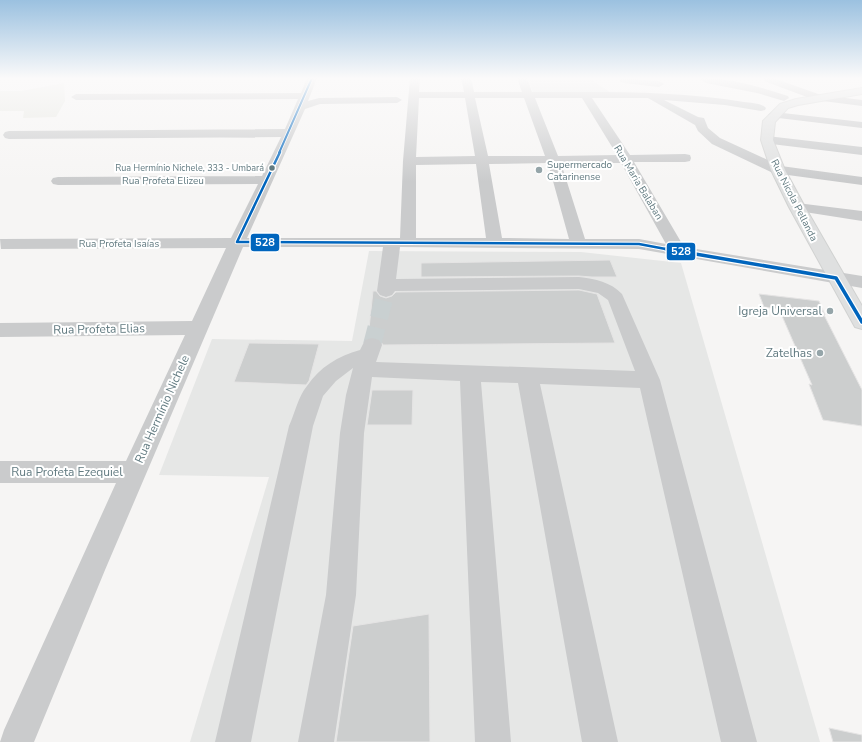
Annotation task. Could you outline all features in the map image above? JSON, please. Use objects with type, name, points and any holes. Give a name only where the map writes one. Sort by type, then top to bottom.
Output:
[{"type":"main road","name":"Rua Nicola Pellanda","points":[[767,113],[769,121],[767,140],[778,170],[836,278],[862,322]]},
{"type":"street","name":"Rua Hermínio Nichele","points":[[16,742],[134,472],[237,242],[289,133],[297,113]]},
{"type":"street","points":[[413,113],[400,243],[386,288],[579,283],[600,286],[610,291],[616,298],[650,380],[739,742]]},
{"type":"street","points":[[472,113],[482,160],[496,243]]},
{"type":"street","points":[[534,113],[553,160],[578,243]]},
{"type":"street","name":"Rua Maria Balaban","points":[[596,113],[626,159],[678,250]]},
{"type":"street","points":[[682,113],[700,122],[702,129],[716,141],[778,170],[862,181]]},
{"type":"street","points":[[772,113],[862,125]]},
{"type":"street","points":[[5,134],[289,133]]},
{"type":"street","points":[[767,140],[862,151]]},
{"type":"street","points":[[409,161],[685,158]]},
{"type":"street","name":"Rua Profeta Elizeu","points":[[58,181],[267,180]]},
{"type":"street","points":[[797,207],[862,216]]},
{"type":"street","name":"Rua Profeta Isaías","points":[[1,244],[237,242],[639,244],[678,250],[724,260],[862,282]]},
{"type":"street","name":"Rua Profeta Elias","points":[[0,330],[199,328]]},
{"type":"street","points":[[233,742],[301,426],[314,392],[329,375],[348,361],[367,357],[470,373],[650,380]]},
{"type":"street","points":[[316,742],[341,595],[352,432],[357,395],[367,357]]},
{"type":"street","points":[[470,373],[493,742]]},
{"type":"street","points":[[527,375],[600,742]]},
{"type":"street","name":"Rua Profeta Ezequiel","points":[[0,472],[134,472]]},
{"type":"shaded area","points":[[24,113],[58,113],[56,117],[23,118]]},
{"type":"shaded area","points":[[369,251],[581,252],[681,263],[820,742],[190,742],[269,477],[159,475],[212,339],[352,341]]},
{"type":"building","points":[[610,260],[617,277],[421,277],[421,263]]},
{"type":"building","points":[[579,290],[597,294],[615,343],[383,345],[379,339],[372,337],[368,338],[373,291],[376,291],[380,296],[386,298],[392,296],[396,292]]},
{"type":"building","points":[[759,294],[819,301],[824,315],[862,390],[862,426],[823,420],[809,384],[812,385],[779,309],[764,307]]},
{"type":"building","points":[[249,343],[319,344],[309,381],[306,385],[234,382]]},
{"type":"building","points":[[372,390],[413,390],[412,425],[367,425]]},
{"type":"building","points":[[429,614],[430,742],[336,742],[353,626]]},
{"type":"building","points":[[829,728],[862,735],[862,742],[833,742]]},
{"type":"tunnel","points":[[372,345],[386,291]]},
{"type":"transit line","name":"528","points":[[298,113],[237,242],[639,244],[836,278],[862,322]]},
{"type":"place","name":"Rua Hermínio Nichele, 333 - Umbará","points":[[272,168]]},
{"type":"place","name":"Supermercado Catarinense","points":[[539,170]]},
{"type":"place","name":"Igreja Universal","points":[[830,311]]},
{"type":"place","name":"Zatelhas","points":[[820,353]]}]
